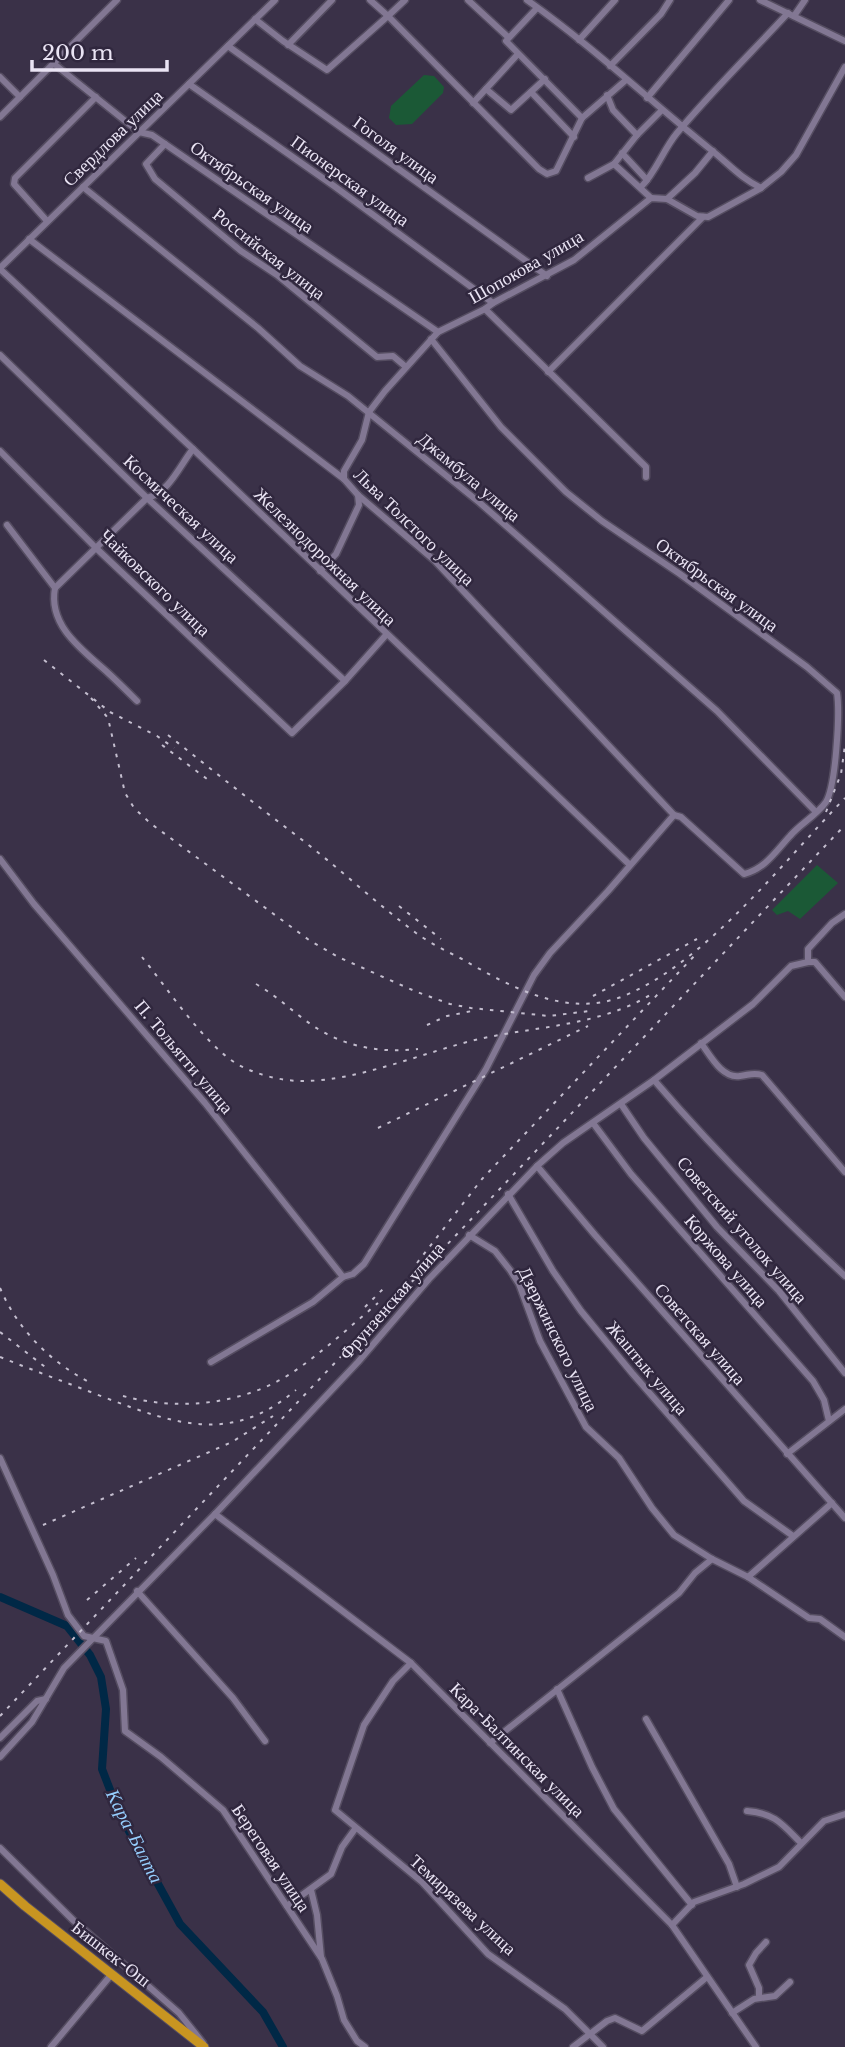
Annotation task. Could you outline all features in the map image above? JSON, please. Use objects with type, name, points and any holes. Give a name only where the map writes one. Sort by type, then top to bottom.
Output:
[{"type":"highway","name":"Бишкек-Ош","points":[[0,1884],[111,1975],[205,2047]]},
{"type":"street","points":[[0,117],[117,0]]},
{"type":"street","name":"Свердлова улица","points":[[0,269],[275,0]]},
{"type":"street","points":[[289,45],[332,0]]},
{"type":"street","points":[[370,0],[547,174],[556,171],[582,118],[626,80]]},
{"type":"street","points":[[255,19],[323,69],[329,70],[405,0]]},
{"type":"street","points":[[468,0],[508,37]]},
{"type":"street","points":[[579,40],[615,0]]},
{"type":"street","points":[[610,66],[661,14],[670,0]]},
{"type":"street","points":[[647,98],[729,0]]},
{"type":"street","points":[[760,0],[845,41]]},
{"type":"street","points":[[641,187],[710,92],[805,0]]},
{"type":"street","points":[[529,1],[713,151],[743,179],[761,188]]},
{"type":"street","points":[[537,8],[506,41],[582,118]]},
{"type":"street","name":"Гоголя улица","points":[[228,46],[547,276]]},
{"type":"street","points":[[472,103],[518,54]]},
{"type":"street","name":"Октябрьская улица","points":[[53,63],[139,132],[152,135],[438,332]]},
{"type":"street","points":[[614,164],[651,198],[667,199],[697,216],[719,213],[761,188],[796,155],[845,67]]},
{"type":"street","points":[[0,77],[20,97]]},
{"type":"street","points":[[486,89],[511,110],[545,79]]},
{"type":"street","name":"Пионерская улица","points":[[189,84],[334,186],[492,303]]},
{"type":"street","points":[[531,92],[574,137]]},
{"type":"street","points":[[607,95],[613,110],[637,135]]},
{"type":"street","points":[[47,221],[14,184],[15,178],[96,97]]},
{"type":"street","points":[[588,178],[614,164],[662,110]]},
{"type":"street","name":"Российская улица","points":[[165,144],[146,164],[155,179],[220,234],[277,275],[377,357],[393,356],[406,367]]},
{"type":"street","points":[[667,199],[695,173],[713,151]]},
{"type":"street","points":[[622,153],[647,180]]},
{"type":"street","name":"Джамбула улица","points":[[83,187],[258,328],[300,366],[369,412],[489,512],[717,711],[816,812]]},
{"type":"street","name":"Шопокова улица","points":[[344,479],[344,471],[362,439],[369,412],[438,332],[574,260],[651,198]]},
{"type":"street","points":[[548,372],[703,217]]},
{"type":"street","name":"Льва Толстого улица","points":[[29,239],[344,479],[358,495],[434,560],[674,815],[681,817],[744,874]]},
{"type":"street","name":"Железнодорожная улица","points":[[0,269],[630,865]]},
{"type":"street","points":[[485,309],[646,467],[646,477]]},
{"type":"street","name":"Октябрьская улица","points":[[431,339],[501,427],[566,492],[602,521],[807,667],[837,693],[839,709],[826,802],[770,859],[752,872],[744,874]]},
{"type":"street","name":"Космическая улица","points":[[0,355],[147,498],[345,681]]},
{"type":"street","points":[[137,701],[82,652],[69,635],[56,616],[53,599],[55,588],[147,498],[156,496],[170,482],[193,449]]},
{"type":"street","name":"Чайковского улица","points":[[0,452],[292,733],[345,681]]},
{"type":"street","points":[[320,571],[336,554],[359,505],[358,495]]},
{"type":"street","points":[[7,525],[55,588]]},
{"type":"street","points":[[345,681],[386,635]]},
{"type":"street","points":[[211,1362],[313,1302],[344,1277],[358,1270],[486,1069],[534,975],[550,953],[674,815]]},
{"type":"street","name":"П. Тольятти улица","points":[[0,859],[34,904],[205,1103],[344,1277]]},
{"type":"street","points":[[845,914],[832,923],[808,949],[808,962],[815,962],[845,997]]},
{"type":"street","name":"Фрунзенская улица","points":[[0,1757],[32,1722],[64,1668],[215,1514],[358,1362],[469,1235],[537,1166],[563,1143],[654,1080],[753,1003],[791,967],[808,962]]},
{"type":"street","points":[[701,1043],[719,1067],[728,1074],[737,1077],[752,1072],[762,1075],[845,1172]]},
{"type":"street","points":[[654,1080],[686,1118],[779,1214],[845,1276]]},
{"type":"street","name":"Советский уголок улица","points":[[621,1104],[644,1138],[717,1227],[779,1292],[845,1373]]},
{"type":"street","name":"Коржова улица","points":[[593,1123],[631,1174],[813,1381],[824,1400],[829,1421]]},
{"type":"street","name":"Советская улица","points":[[537,1166],[845,1518]]},
{"type":"street","name":"Жаштык улица","points":[[509,1194],[560,1281],[632,1373],[744,1501],[793,1536]]},
{"type":"street","name":"Дзержинского улица","points":[[469,1235],[495,1251],[519,1284],[540,1341],[586,1427],[619,1458],[652,1508],[674,1535],[712,1559],[748,1577],[809,1618],[820,1619],[845,1637]]},
{"type":"street","points":[[787,1454],[845,1409]]},
{"type":"street","points":[[0,1458],[53,1575],[68,1615],[85,1636],[94,1639]]},
{"type":"street","points":[[748,1577],[832,1503]]},
{"type":"street","name":"Кара-Балтинская улица","points":[[215,1514],[411,1663],[672,1925],[756,2047]]},
{"type":"street","points":[[490,1743],[679,1593],[695,1573],[712,1559]]},
{"type":"street","points":[[137,1591],[233,1698],[265,1741]]},
{"type":"street","name":"Береговая улица","points":[[94,1639],[106,1641],[123,1690],[125,1731],[223,1810],[321,1959],[344,2020],[357,2041],[365,2047]]},
{"type":"street","name":"Темирязева улица","points":[[411,1663],[393,1681],[364,1725],[335,1810],[422,1882],[488,1954],[565,2009],[603,2047]]},
{"type":"street","name":"Кара-Балтинская улица","points":[[558,1689],[592,1767],[614,1809],[691,1905]]},
{"type":"street","points":[[0,1738],[37,1701],[46,1698]]},
{"type":"street","points":[[646,1719],[729,1864],[737,1887]]},
{"type":"street","points":[[747,1811],[764,1812],[782,1824],[801,1843]]},
{"type":"street","points":[[672,1925],[691,1905],[779,1867],[795,1854],[801,1843],[824,1821],[835,1815],[845,1814]]},
{"type":"street","points":[[287,1906],[331,1874],[342,1847],[355,1829]]},
{"type":"street","points":[[2,1851],[74,1921],[179,2013],[205,2047]]},
{"type":"street","points":[[311,1890],[317,1915],[321,1959]]},
{"type":"street","points":[[759,1997],[759,1989],[749,1965],[766,1942]]},
{"type":"street","points":[[51,2047],[111,1975]]},
{"type":"street","points":[[573,2047],[615,2018],[642,2031],[706,1977]]},
{"type":"street","points":[[732,2013],[759,1997],[775,1996],[790,1982]]},
{"type":"green space","points":[[424,75],[434,76],[444,87],[443,93],[412,124],[396,125],[389,118],[391,106]]},
{"type":"green space","points":[[817,865],[838,883],[800,919],[788,911],[777,915],[772,910]]},
{"type":"waterway","name":"Кара-Балта","points":[[0,1597],[67,1626],[90,1655],[101,1677],[106,1709],[102,1769],[119,1813],[180,1924],[263,2012],[283,2047]]},
{"type":"railway","points":[[44,660],[110,712],[157,736],[174,748]]},
{"type":"railway","points":[[91,698],[108,718],[125,793],[134,808],[150,823],[309,940],[338,957],[450,1004],[549,1016],[590,1011]]},
{"type":"railway","points":[[168,735],[421,937],[518,988],[538,996],[579,1004],[600,1003],[621,997],[652,982],[682,961],[741,910],[845,798]]},
{"type":"railway","points":[[162,745],[207,779]]},
{"type":"railway","points":[[826,812],[841,774],[845,745]]},
{"type":"railway","points":[[0,1716],[845,825]]},
{"type":"railway","points":[[399,906],[441,939]]},
{"type":"railway","points":[[593,996],[697,939]]},
{"type":"railway","points":[[417,1263],[482,1179],[698,952]]},
{"type":"railway","points":[[142,957],[199,1030],[224,1055],[237,1064],[269,1077],[295,1081],[346,1076],[479,1039],[590,1019],[632,1005],[652,994]]},
{"type":"railway","points":[[256,984],[318,1029],[342,1041],[366,1048],[418,1049]]},
{"type":"railway","points":[[427,1025],[447,1016],[472,1011]]},
{"type":"railway","points":[[378,1128],[588,1026]]},
{"type":"railway","points":[[0,1288],[16,1318],[37,1343],[62,1365],[91,1383]]},
{"type":"railway","points":[[365,1307],[384,1288]]},
{"type":"railway","points":[[123,1396],[145,1401],[191,1404],[237,1397],[259,1390],[299,1368],[378,1303]]},
{"type":"railway","points":[[0,1332],[49,1370]]},
{"type":"railway","points":[[0,1357],[132,1408],[180,1422],[226,1423],[249,1418],[272,1407],[296,1390]]},
{"type":"railway","points":[[43,1525],[232,1442],[273,1416]]},
{"type":"railway","points":[[87,1600],[136,1558]]}]
